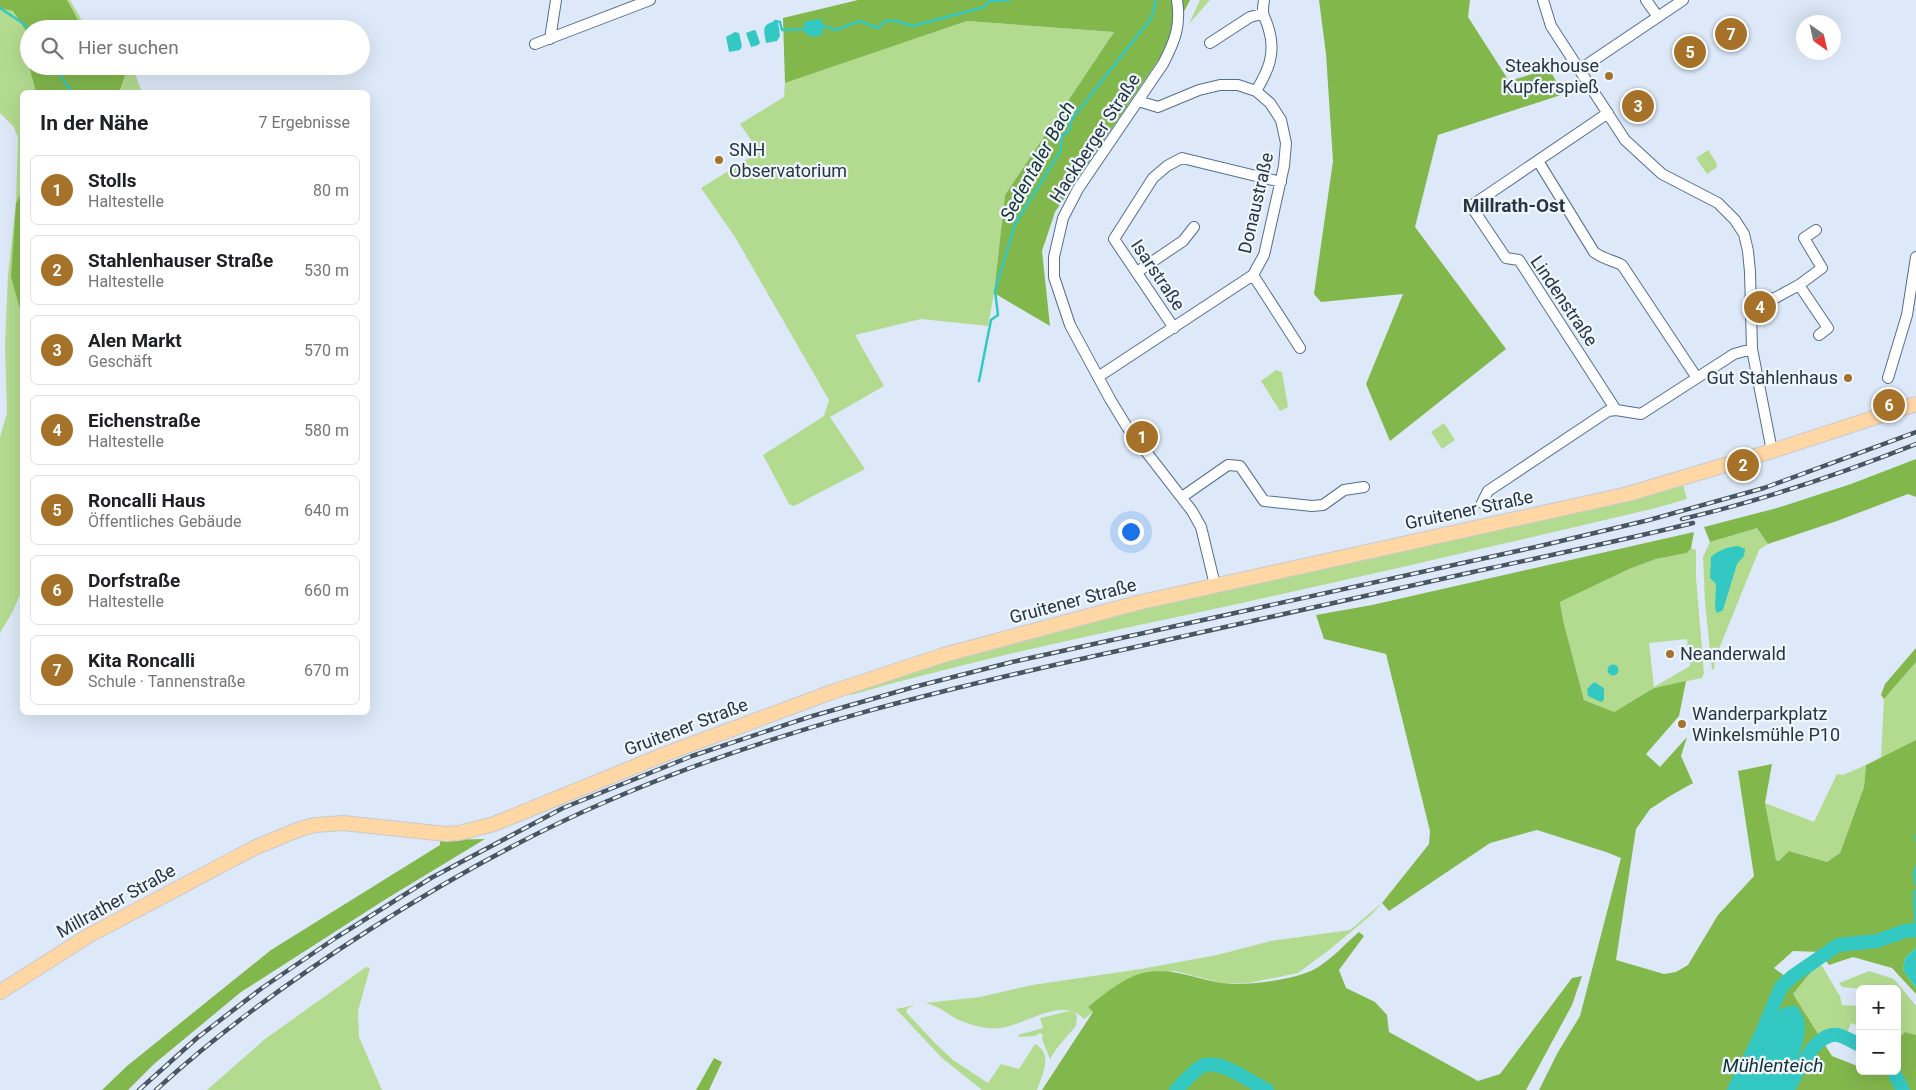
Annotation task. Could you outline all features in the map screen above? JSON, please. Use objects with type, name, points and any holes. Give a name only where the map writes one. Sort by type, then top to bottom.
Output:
[{"type":"main road","name":"Gruitener Straße","points":[[254,848],[300,829],[331,823],[360,824],[446,834],[479,829],[678,749],[832,692],[991,642],[1112,609],[1215,585],[1628,494],[1772,451],[1916,404]]},
{"type":"main road","name":"Millrather Straße","points":[[0,992],[88,936],[254,848]]},
{"type":"street","points":[[550,39],[556,0]]},
{"type":"street","points":[[535,44],[625,5],[650,0]]},
{"type":"street","name":"Hackberger Straße","points":[[1178,0],[1179,24],[1173,44],[1138,101],[1078,189],[1063,218],[1054,257],[1054,277],[1070,325],[1127,427],[1182,497],[1201,527],[1215,585]]},
{"type":"street","points":[[1138,101],[1158,107],[1199,90],[1220,85],[1238,85],[1256,91],[1268,71],[1273,53],[1269,27],[1262,14],[1264,0]]},
{"type":"street","points":[[1543,0],[1551,26],[1625,140],[1662,174],[1718,203],[1735,220],[1744,234],[1748,251],[1752,350],[1772,451]]},
{"type":"street","points":[[1646,0],[1658,17]]},
{"type":"street","points":[[1579,70],[1683,0]]},
{"type":"street","points":[[1210,43],[1250,17],[1262,14]]},
{"type":"street","name":"Donaustraße","points":[[1098,377],[1253,275],[1264,255],[1284,166],[1286,143],[1281,120],[1270,103],[1256,91]]},
{"type":"street","name":"Lindenstraße","points":[[1608,113],[1471,206],[1506,258],[1520,260],[1616,410]]},
{"type":"street","name":"Isarstraße","points":[[1174,328],[1114,239],[1153,178],[1167,166],[1182,158],[1280,182]]},
{"type":"street","points":[[1538,162],[1594,252],[1603,259],[1614,260],[1622,265],[1696,378]]},
{"type":"street","points":[[1137,272],[1183,241],[1194,227]]},
{"type":"street","points":[[1751,302],[1775,298],[1799,285],[1822,268],[1804,238],[1816,230]]},
{"type":"street","points":[[1888,378],[1911,314],[1916,257]]},
{"type":"street","name":"Donaustraße","points":[[1253,275],[1300,348]]},
{"type":"street","points":[[1799,285],[1828,328],[1819,335]]},
{"type":"street","points":[[1482,504],[1488,491],[1608,411],[1616,410],[1641,414],[1734,354],[1752,350]]},
{"type":"street","points":[[1182,497],[1228,465],[1240,466],[1264,501],[1312,506],[1323,505],[1344,490],[1364,487]]},
{"type":"shaded area","points":[[0,0],[70,0],[82,20],[20,20],[20,75],[135,75],[141,90],[20,90],[20,595],[0,633],[0,437],[7,413],[5,345],[8,276],[16,202],[18,138],[14,127],[0,113]]},
{"type":"shaded area","points":[[0,0],[67,0],[78,20],[20,22],[13,11],[0,8]]},
{"type":"shaded area","points":[[858,0],[1190,0],[1161,56],[1055,212],[1042,251],[1050,326],[994,293],[1005,195],[1114,32],[967,21],[785,83],[783,18]]},
{"type":"shaded area","points":[[1200,0],[1210,0],[1189,24]]},
{"type":"shaded area","points":[[1319,0],[1470,0],[1468,17],[1509,81],[1549,69],[1564,94],[1438,135],[1415,227],[1506,349],[1390,441],[1366,384],[1403,294],[1321,302],[1314,294],[1333,161],[1326,54]]},
{"type":"shaded area","points":[[967,21],[1114,32],[1005,195],[994,293],[988,326],[921,319],[855,335],[884,386],[830,417],[865,469],[794,506],[789,504],[763,455],[824,416],[829,400],[735,237],[701,188],[759,152],[740,124],[784,97],[785,83]]},
{"type":"shaded area","points":[[32,75],[125,75],[120,90],[35,90]]},
{"type":"shaded area","points":[[1708,150],[1717,167],[1707,174],[1696,158]]},
{"type":"shaded area","points":[[20,195],[20,309],[11,277],[16,204]]},
{"type":"shaded area","points":[[1276,370],[1282,372],[1288,407],[1280,411],[1261,381]]},
{"type":"shaded area","points":[[1444,423],[1455,440],[1442,449],[1431,432]]},
{"type":"shaded area","points":[[1916,459],[1916,497],[1908,494],[1837,521],[1768,544],[1757,528],[1710,542],[1704,527],[1777,508],[1851,484]]},
{"type":"shaded area","points":[[1683,485],[1687,499],[1656,508],[1504,544],[1000,656],[851,695],[848,691],[1091,618]]},
{"type":"shaded area","points":[[1757,528],[1768,544],[1759,550],[1712,670],[1705,602],[1703,557],[1710,542]]},
{"type":"shaded area","points":[[1694,532],[1691,548],[1687,553],[1656,559],[1629,569],[1560,602],[1584,700],[1614,712],[1654,688],[1686,681],[1679,716],[1646,754],[1660,767],[1687,737],[1681,756],[1693,783],[1650,809],[1636,829],[1616,960],[1664,974],[1676,972],[1688,965],[1718,915],[1754,876],[1738,771],[1772,764],[1765,803],[1776,860],[1779,861],[1789,851],[1827,862],[1840,853],[1864,787],[1866,765],[1916,740],[1916,948],[1905,958],[1903,970],[1916,988],[1916,994],[1892,968],[1853,957],[1829,965],[1820,952],[1793,951],[1774,968],[1789,979],[1811,960],[1816,966],[1793,994],[1832,1056],[1856,1065],[1856,1075],[1901,1075],[1901,1036],[1905,1032],[1916,1035],[1916,1090],[1781,1090],[1791,1072],[1754,1061],[1738,1090],[1539,1090],[1558,1052],[1580,1016],[1621,858],[1537,830],[1490,843],[1389,911],[1382,903],[1429,844],[1430,831],[1386,654],[1324,639],[1316,615],[1372,605]]},
{"type":"shaded area","points":[[1691,548],[1696,550],[1696,577],[1704,673],[1702,678],[1654,688],[1614,712],[1584,700],[1560,602],[1629,569],[1656,559],[1687,553]],"holes":[[[1687,639],[1690,666],[1654,687],[1649,643]]]},
{"type":"shaded area","points":[[1916,648],[1916,662],[1884,699],[1881,695],[1885,684]]},
{"type":"shaded area","points":[[1916,662],[1916,740],[1881,758],[1884,699]]},
{"type":"shaded area","points":[[1866,765],[1864,787],[1840,853],[1827,862],[1790,851],[1779,861],[1776,860],[1765,803],[1814,822],[1837,774],[1843,775]]},
{"type":"shaded area","points":[[485,839],[386,899],[241,992],[154,1064],[128,1090],[102,1090],[127,1066],[271,950],[440,845],[440,840]]},
{"type":"shaded area","points":[[1382,903],[1371,915],[1329,950],[1298,973],[1249,983],[1222,983],[1175,971],[1115,987],[1088,1007],[1093,1012],[1084,1019],[1066,1010],[1055,1011],[1001,1028],[989,1028],[970,1024],[925,1003],[980,997],[1032,985],[1141,969],[1217,955],[1271,941],[1350,930]]},
{"type":"shaded area","points":[[1359,932],[1364,936],[1339,970],[1346,988],[1375,1002],[1387,1015],[1389,1032],[1478,1081],[1500,1074],[1572,978],[1582,976],[1572,1005],[1526,1090],[1042,1090],[1093,1012],[1088,1007],[1114,987],[1136,975],[1163,971],[1232,984],[1283,979],[1315,969],[1332,957]]},
{"type":"shaded area","points":[[1816,966],[1822,966],[1840,996],[1842,1005],[1856,1006],[1856,1025],[1851,1023],[1846,1035],[1830,1033],[1820,1037],[1793,994]]},
{"type":"shaded area","points":[[366,967],[370,968],[358,1011],[359,1037],[382,1090],[207,1090],[265,1039]]},
{"type":"shaded area","points":[[1869,971],[1894,979],[1899,985],[1856,985],[1856,989],[1842,987],[1839,983]]},
{"type":"shaded area","points":[[1901,988],[1916,1006],[1916,1035],[1905,1032],[1901,1036]]},
{"type":"shaded area","points":[[916,1005],[908,1008],[906,1012],[953,1060],[988,1083],[1001,1064],[1019,1069],[1035,1044],[1041,1048],[1044,1053],[1045,1065],[1037,1090],[982,1090],[942,1058],[896,1009]]},
{"type":"shaded area","points":[[1069,1011],[1074,1012],[1077,1016],[1076,1026],[1050,1059],[1042,1039],[1043,1035],[1040,1033],[1035,1036],[1019,1037],[1018,1035],[1043,1028],[1040,1018]]},
{"type":"shaded area","points":[[714,1058],[722,1062],[709,1090],[696,1090]]},
{"type":"water","points":[[822,20],[822,35],[812,37],[804,32],[804,22]]},
{"type":"water","points":[[775,21],[778,22],[780,36],[777,41],[766,43],[765,26]]},
{"type":"water","points":[[754,30],[760,43],[751,47],[746,33]]},
{"type":"water","points":[[735,32],[739,33],[742,46],[740,50],[729,52],[726,37]]},
{"type":"water","points":[[1738,546],[1745,549],[1744,556],[1737,564],[1723,610],[1717,613],[1715,608],[1716,584],[1710,578],[1711,557],[1723,549]]},
{"type":"water","points":[[1613,664],[1619,670],[1613,676],[1607,670]]},
{"type":"water","points":[[1594,682],[1604,688],[1604,700],[1601,702],[1588,696],[1587,689]]},
{"type":"water","points":[[1916,948],[1916,988],[1903,970],[1905,958]]},
{"type":"water","name":"Mühlenteich","points":[[1794,1005],[1801,1013],[1805,1023],[1804,1034],[1797,1059],[1781,1090],[1738,1090],[1754,1061],[1775,1014],[1783,1008]]},
{"type":"waterway","points":[[820,25],[836,30],[859,21],[878,28],[885,21],[896,21],[913,26],[984,7],[989,1],[1010,0]]},
{"type":"waterway","name":"Sedentaler Bach","points":[[979,381],[991,320],[998,315],[995,291],[1015,224],[1061,150],[1061,138],[1069,130],[1072,119],[1152,17],[1156,0]]},
{"type":"waterway","points":[[0,8],[20,21]]},
{"type":"waterway","points":[[775,21],[780,22],[782,30],[805,29]]},
{"type":"waterway","points":[[60,75],[71,90]]},
{"type":"waterway","points":[[1916,835],[1916,841]]},
{"type":"waterway","points":[[1916,867],[1914,874],[1916,884]]},
{"type":"waterway","points":[[1916,890],[1914,893],[1916,926]]},
{"type":"waterway","points":[[1734,1090],[1761,1035],[1781,987],[1793,976],[1838,945],[1877,941],[1905,931],[1916,930]]},
{"type":"waterway","points":[[1787,1090],[1808,1055],[1822,1040],[1838,1035],[1856,1043]]},
{"type":"waterway","points":[[1176,1090],[1199,1068],[1206,1065],[1224,1067],[1267,1090]]},
{"type":"waterway","points":[[1895,1075],[1903,1090]]},
{"type":"railway","points":[[139,1090],[197,1038],[262,988],[337,937],[431,878],[563,808],[692,756],[809,717],[1012,662],[1540,546],[1649,520],[1764,488],[1916,432]]},
{"type":"railway","points":[[1682,519],[1800,486],[1916,444]]},
{"type":"railway","points":[[156,1090],[259,1005],[341,948],[455,878],[543,831],[603,803],[732,753],[863,712],[997,678],[1693,523]]},
{"type":"place","name":"Kita Roncalli","points":[[1731,34]]},
{"type":"place","name":"Roncalli Haus","points":[[1690,52]]},
{"type":"place","name":"Steakhouse Kupferspieß","points":[[1609,76]]},
{"type":"place","name":"Alen Markt","points":[[1638,106]]},
{"type":"place","name":"SNH Observatorium","points":[[719,160]]},
{"type":"place","name":"Eichenstraße","points":[[1760,307]]},
{"type":"place","name":"Gut Stahlenhaus","points":[[1848,378]]},
{"type":"place","name":"Dorfstraße","points":[[1889,405]]},
{"type":"place","name":"Stolls","points":[[1142,437]]},
{"type":"place","name":"Stahlenhauser Straße","points":[[1743,465]]},
{"type":"place","name":"Neanderwald","points":[[1670,654]]},
{"type":"place","name":"Wanderparkplatz Winkelsmühle P10","points":[[1682,724]]},
{"type":"district","name":"Millrath-Ost","points":[[1514,205]]}]
